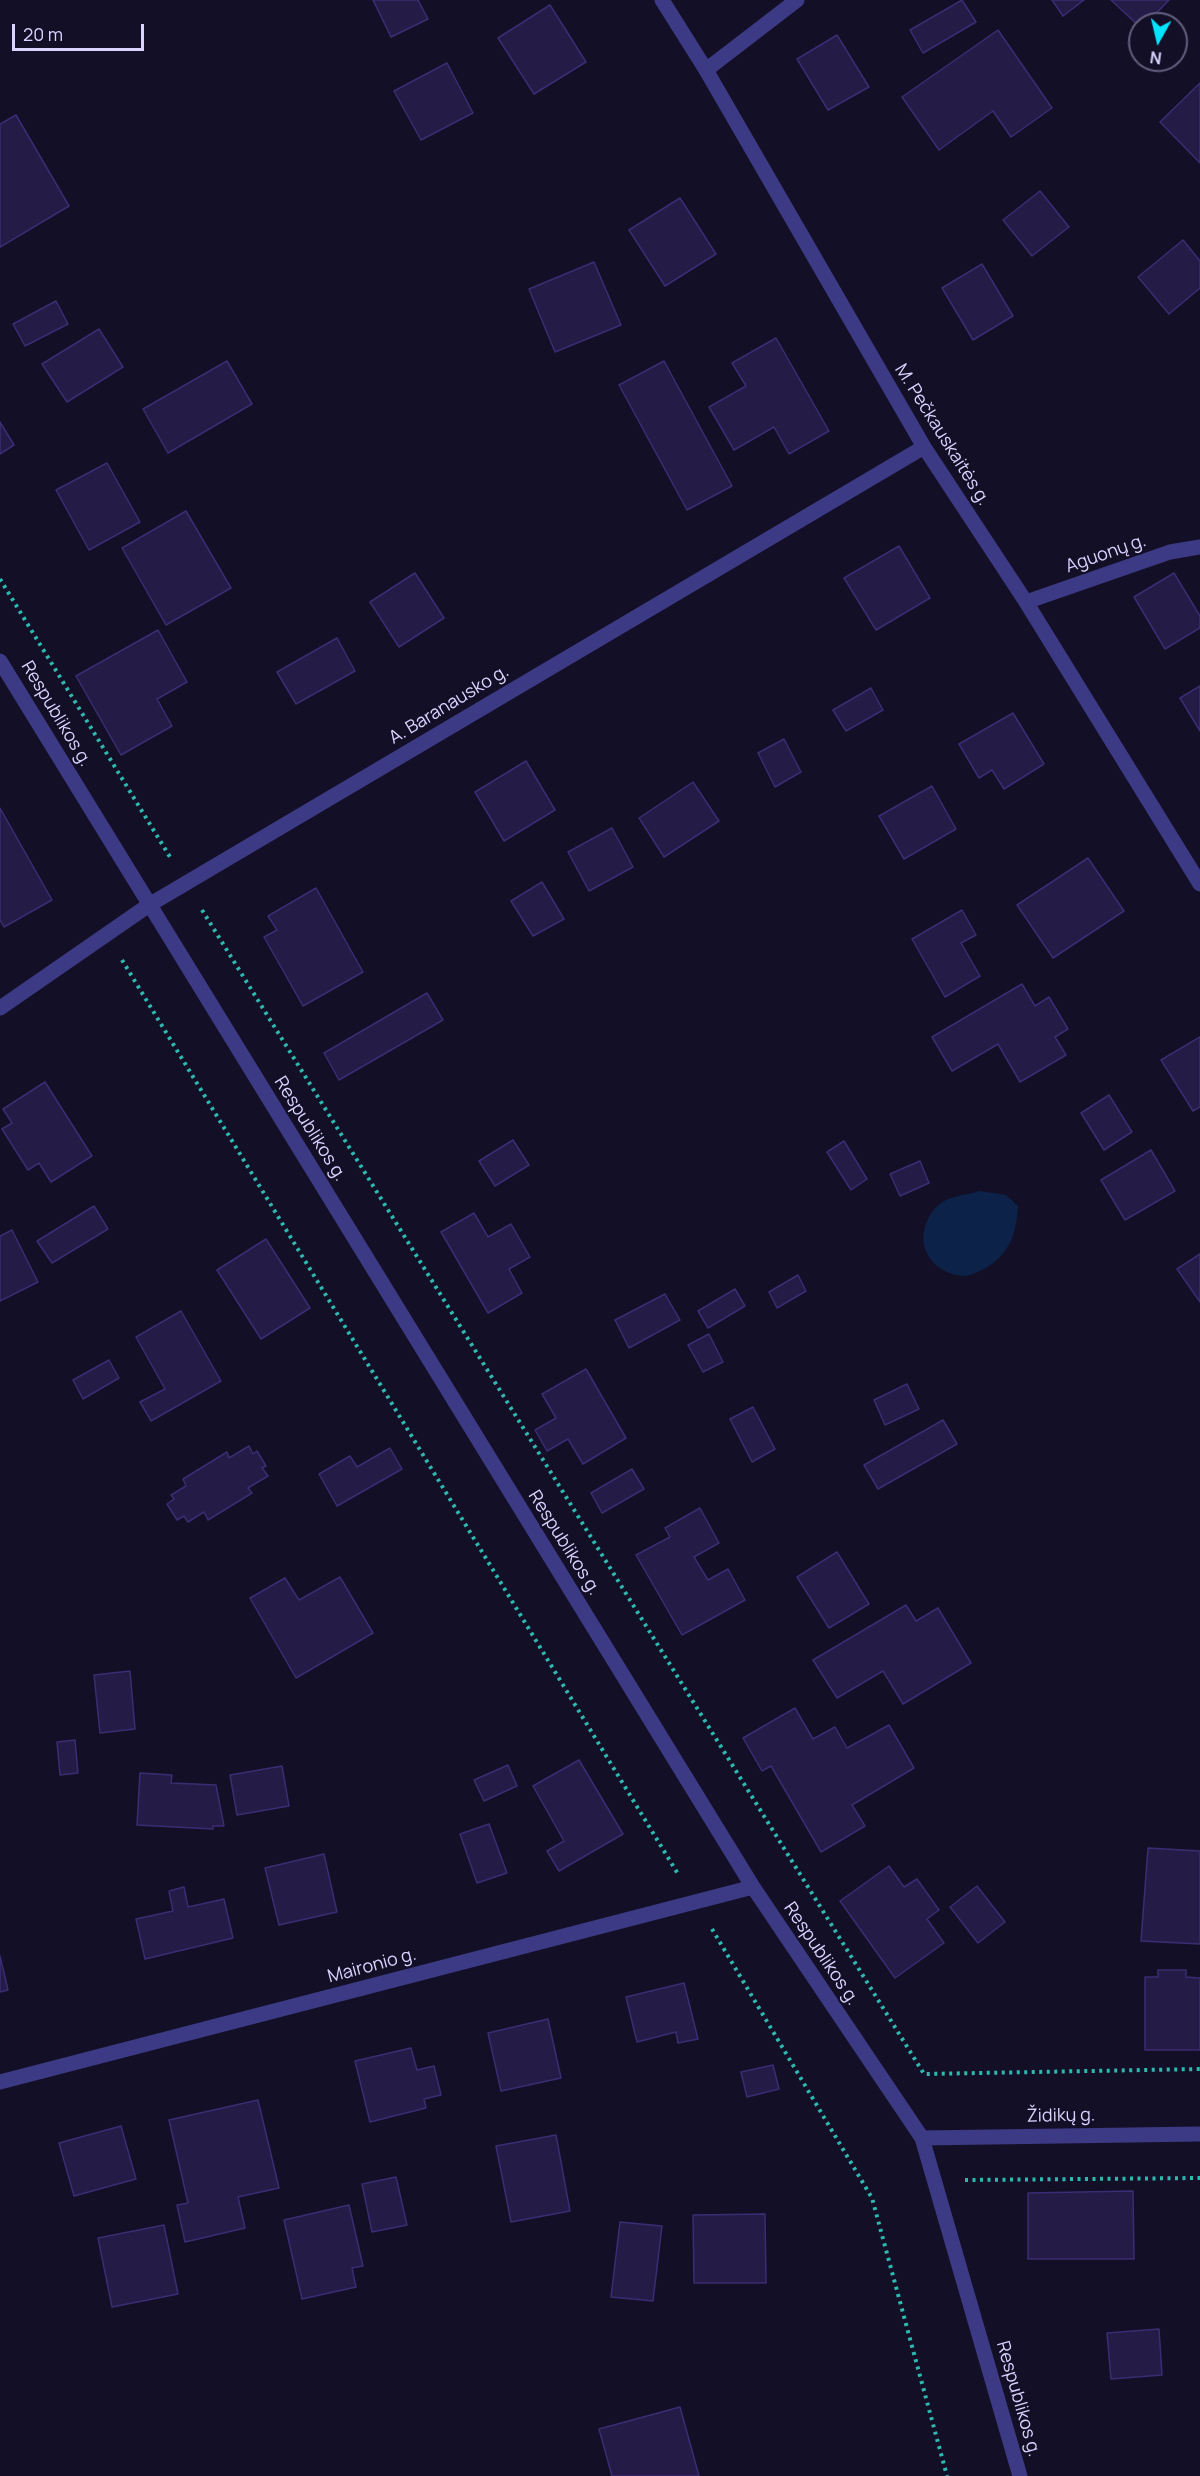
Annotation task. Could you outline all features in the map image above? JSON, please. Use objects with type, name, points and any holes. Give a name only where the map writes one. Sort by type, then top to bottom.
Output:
[{"type":"street","name":"M. Pečkauskaitės g.","points":[[662,0],[706,70],[924,447],[1026,602],[1200,884]]},
{"type":"street","points":[[706,70],[797,0]]},
{"type":"street","name":"A. Baranausko g.","points":[[0,1008],[106,934],[185,883],[924,447]]},
{"type":"street","name":"Aguonų g.","points":[[1026,602],[1170,552],[1200,547]]},
{"type":"street","name":"Respublikos g.","points":[[0,661],[753,1887],[922,2138],[1020,2476]]},
{"type":"street","name":"Maironio g.","points":[[0,2082],[753,1887]]},
{"type":"street","name":"Židikų g.","points":[[922,2138],[1200,2134]]},
{"type":"path","points":[[0,579],[185,883],[924,2074],[1200,2069]]},
{"type":"path","points":[[106,934],[696,1902],[872,2198],[947,2476]]},
{"type":"path","points":[[934,2180],[1200,2178]]},
{"type":"water","points":[[980,1191],[1006,1195],[1018,1206],[1016,1226],[1005,1251],[991,1265],[971,1275],[955,1275],[939,1268],[928,1256],[923,1240],[924,1231],[933,1211],[944,1201]]},
{"type":"building","points":[[373,0],[418,0],[428,19],[391,37]]},
{"type":"building","points":[[962,0],[976,22],[923,53],[910,30]]},
{"type":"building","points":[[1052,0],[1084,0],[1063,16]]},
{"type":"building","points":[[1111,0],[1169,0],[1158,12],[1128,12],[1128,16]]},
{"type":"building","points":[[550,5],[586,62],[534,94],[498,38]]},
{"type":"building","points":[[998,30],[1052,108],[1011,137],[993,111],[939,150],[902,97]]},
{"type":"building","points":[[837,35],[869,87],[828,110],[797,59]]},
{"type":"building","points":[[447,63],[473,113],[421,140],[394,91]]},
{"type":"building","points":[[1200,83],[1200,163],[1160,122]]},
{"type":"building","points":[[16,115],[69,206],[0,247],[0,124]]},
{"type":"building","points":[[1040,191],[1069,227],[1032,256],[1003,220]]},
{"type":"building","points":[[680,198],[716,254],[665,286],[629,230]]},
{"type":"building","points":[[1183,240],[1200,261],[1200,288],[1169,314],[1138,277]]},
{"type":"building","points":[[594,262],[621,325],[555,352],[529,289]]},
{"type":"building","points":[[982,264],[1013,316],[973,340],[942,288]]},
{"type":"building","points":[[56,301],[68,324],[25,346],[13,324]]},
{"type":"building","points":[[99,329],[123,367],[67,402],[42,364]]},
{"type":"building","points":[[776,338],[829,431],[789,454],[774,427],[734,450],[709,407],[746,386],[732,363]]},
{"type":"building","points":[[227,361],[252,404],[168,453],[143,409]]},
{"type":"building","points":[[664,361],[732,486],[687,510],[619,385]]},
{"type":"building","points":[[0,422],[14,445],[0,454]]},
{"type":"building","points":[[107,463],[140,522],[89,550],[56,490]]},
{"type":"building","points":[[186,511],[231,588],[166,625],[122,548]]},
{"type":"building","points":[[899,546],[930,598],[876,630],[844,578]]},
{"type":"building","points":[[415,573],[444,618],[399,647],[370,602]]},
{"type":"building","points":[[1174,573],[1200,616],[1200,628],[1165,649],[1134,597]]},
{"type":"building","points":[[158,630],[187,682],[157,699],[172,726],[121,755],[76,676]]},
{"type":"building","points":[[337,638],[355,671],[296,704],[277,672]]},
{"type":"building","points":[[1200,686],[1200,731],[1180,698]]},
{"type":"building","points":[[871,688],[883,710],[846,731],[833,710]]},
{"type":"building","points":[[1013,713],[1044,764],[1004,789],[992,770],[979,778],[959,744]]},
{"type":"building","points":[[784,739],[801,772],[775,787],[758,753]]},
{"type":"building","points":[[526,761],[555,810],[504,841],[475,792]]},
{"type":"building","points":[[693,782],[719,821],[664,857],[639,818]]},
{"type":"building","points":[[932,786],[956,829],[904,859],[879,816]]},
{"type":"building","points":[[0,808],[52,900],[4,927],[0,920]]},
{"type":"building","points":[[612,828],[633,867],[589,891],[568,852]]},
{"type":"building","points":[[1088,858],[1124,911],[1053,958],[1017,905]]},
{"type":"building","points":[[542,882],[564,919],[533,936],[511,901]]},
{"type":"building","points":[[316,888],[363,972],[303,1006],[264,937],[277,930],[268,916]]},
{"type":"building","points":[[962,910],[976,935],[961,943],[980,976],[945,997],[912,939]]},
{"type":"building","points":[[1022,984],[1035,1006],[1049,997],[1068,1029],[1055,1037],[1066,1055],[1020,1082],[998,1044],[952,1071],[932,1037]]},
{"type":"building","points":[[427,993],[443,1020],[339,1080],[324,1053]]},
{"type":"building","points":[[1200,1037],[1200,1107],[1193,1111],[1161,1060]]},
{"type":"building","points":[[45,1082],[92,1156],[51,1182],[39,1163],[28,1170],[2,1129],[12,1123],[3,1109]]},
{"type":"building","points":[[1109,1095],[1132,1132],[1104,1150],[1081,1113]]},
{"type":"building","points":[[513,1140],[529,1165],[495,1186],[479,1161]]},
{"type":"building","points":[[844,1141],[867,1179],[851,1190],[827,1152]]},
{"type":"building","points":[[1151,1150],[1175,1191],[1125,1220],[1101,1180]]},
{"type":"building","points":[[920,1161],[929,1183],[900,1196],[890,1174]]},
{"type":"building","points":[[94,1206],[108,1229],[52,1263],[37,1241]]},
{"type":"building","points":[[474,1213],[488,1237],[511,1224],[530,1257],[509,1269],[522,1293],[488,1313],[441,1232]]},
{"type":"building","points":[[12,1230],[38,1282],[0,1301],[0,1236]]},
{"type":"building","points":[[266,1239],[310,1308],[261,1339],[217,1270]]},
{"type":"building","points":[[1200,1254],[1200,1302],[1177,1269]]},
{"type":"building","points":[[798,1275],[806,1291],[777,1308],[769,1292]]},
{"type":"building","points":[[735,1289],[745,1306],[708,1328],[698,1311]]},
{"type":"building","points":[[665,1294],[680,1320],[629,1348],[615,1320]]},
{"type":"building","points":[[181,1311],[221,1381],[151,1421],[140,1402],[165,1389],[136,1337]]},
{"type":"building","points":[[709,1334],[723,1362],[703,1372],[688,1345]]},
{"type":"building","points":[[109,1360],[119,1378],[83,1399],[73,1380]]},
{"type":"building","points":[[586,1369],[626,1438],[583,1464],[568,1439],[547,1451],[535,1430],[556,1418],[542,1394]]},
{"type":"building","points":[[907,1384],[919,1409],[885,1425],[874,1400]]},
{"type":"building","points":[[753,1407],[775,1449],[752,1462],[730,1419]]},
{"type":"building","points":[[943,1420],[957,1444],[878,1489],[864,1465]]},
{"type":"building","points":[[249,1446],[253,1454],[257,1451],[266,1466],[262,1468],[268,1476],[248,1488],[252,1493],[208,1520],[204,1512],[188,1522],[184,1516],[177,1520],[167,1504],[174,1499],[171,1495],[186,1486],[183,1479],[227,1452],[229,1458]]},
{"type":"building","points":[[390,1448],[402,1469],[337,1506],[319,1474],[350,1456],[357,1467]]},
{"type":"building","points":[[632,1469],[644,1489],[602,1513],[591,1493]]},
{"type":"building","points":[[700,1508],[719,1543],[694,1557],[708,1580],[728,1569],[745,1600],[682,1635],[636,1555],[670,1537],[665,1528]]},
{"type":"building","points":[[837,1552],[869,1604],[829,1628],[797,1577]]},
{"type":"building","points":[[340,1577],[373,1633],[296,1678],[250,1598],[285,1578],[299,1600]]},
{"type":"building","points":[[906,1605],[916,1621],[938,1608],[971,1663],[903,1704],[883,1671],[837,1698],[813,1660]]},
{"type":"building","points":[[130,1671],[135,1729],[100,1733],[94,1675]]},
{"type":"building","points":[[795,1708],[813,1739],[835,1727],[847,1748],[889,1725],[914,1768],[852,1805],[865,1826],[821,1852],[771,1766],[762,1771],[743,1738]]},
{"type":"building","points":[[75,1740],[78,1773],[60,1775],[57,1742]]},
{"type":"building","points":[[579,1760],[623,1834],[559,1871],[547,1851],[564,1841],[533,1786]]},
{"type":"building","points":[[508,1765],[517,1786],[484,1801],[474,1780]]},
{"type":"building","points":[[282,1766],[289,1806],[237,1815],[230,1775]]},
{"type":"building","points":[[140,1773],[172,1775],[171,1783],[216,1785],[224,1826],[213,1826],[213,1829],[137,1825]]},
{"type":"building","points":[[489,1824],[507,1873],[477,1883],[460,1834]]},
{"type":"building","points":[[1148,1848],[1200,1851],[1200,1944],[1141,1941]]},
{"type":"building","points":[[324,1854],[337,1912],[279,1925],[265,1868]]},
{"type":"building","points":[[889,1866],[904,1887],[917,1879],[939,1910],[927,1919],[944,1943],[895,1978],[840,1901]]},
{"type":"building","points":[[977,1886],[1005,1922],[978,1943],[950,1907]]},
{"type":"building","points":[[184,1887],[188,1907],[224,1899],[233,1938],[145,1959],[136,1919],[173,1911],[169,1891]]},
{"type":"building","points":[[0,1956],[8,1990],[0,1992]]},
{"type":"building","points":[[1158,1970],[1186,1970],[1186,1977],[1200,1978],[1200,2050],[1145,2050],[1145,1977],[1158,1977]]},
{"type":"building","points":[[684,1983],[698,2039],[678,2043],[676,2032],[637,2042],[626,1997]]},
{"type":"building","points":[[548,2019],[561,2078],[501,2091],[488,2033]]},
{"type":"building","points":[[411,2048],[417,2070],[434,2066],[441,2095],[424,2099],[426,2108],[370,2122],[355,2061]]},
{"type":"building","points":[[773,2065],[779,2089],[747,2097],[741,2072]]},
{"type":"building","points":[[258,2100],[279,2188],[238,2197],[245,2228],[185,2242],[177,2205],[188,2203],[169,2120]]},
{"type":"building","points":[[121,2126],[136,2179],[74,2196],[59,2143]]},
{"type":"building","points":[[556,2135],[570,2211],[511,2222],[496,2146]]},
{"type":"building","points":[[396,2177],[407,2225],[372,2232],[362,2184]]},
{"type":"building","points":[[1133,2191],[1134,2259],[1028,2259],[1028,2193]]},
{"type":"building","points":[[349,2205],[363,2266],[352,2268],[356,2287],[302,2299],[284,2220]]},
{"type":"building","points":[[765,2214],[766,2283],[694,2283],[693,2215]]},
{"type":"building","points":[[620,2222],[662,2226],[653,2301],[611,2297]]},
{"type":"building","points":[[164,2225],[178,2294],[112,2307],[98,2238]]},
{"type":"building","points":[[1159,2329],[1162,2375],[1111,2379],[1107,2333]]},
{"type":"building","points":[[680,2407],[699,2476],[612,2476],[599,2429]]}]
